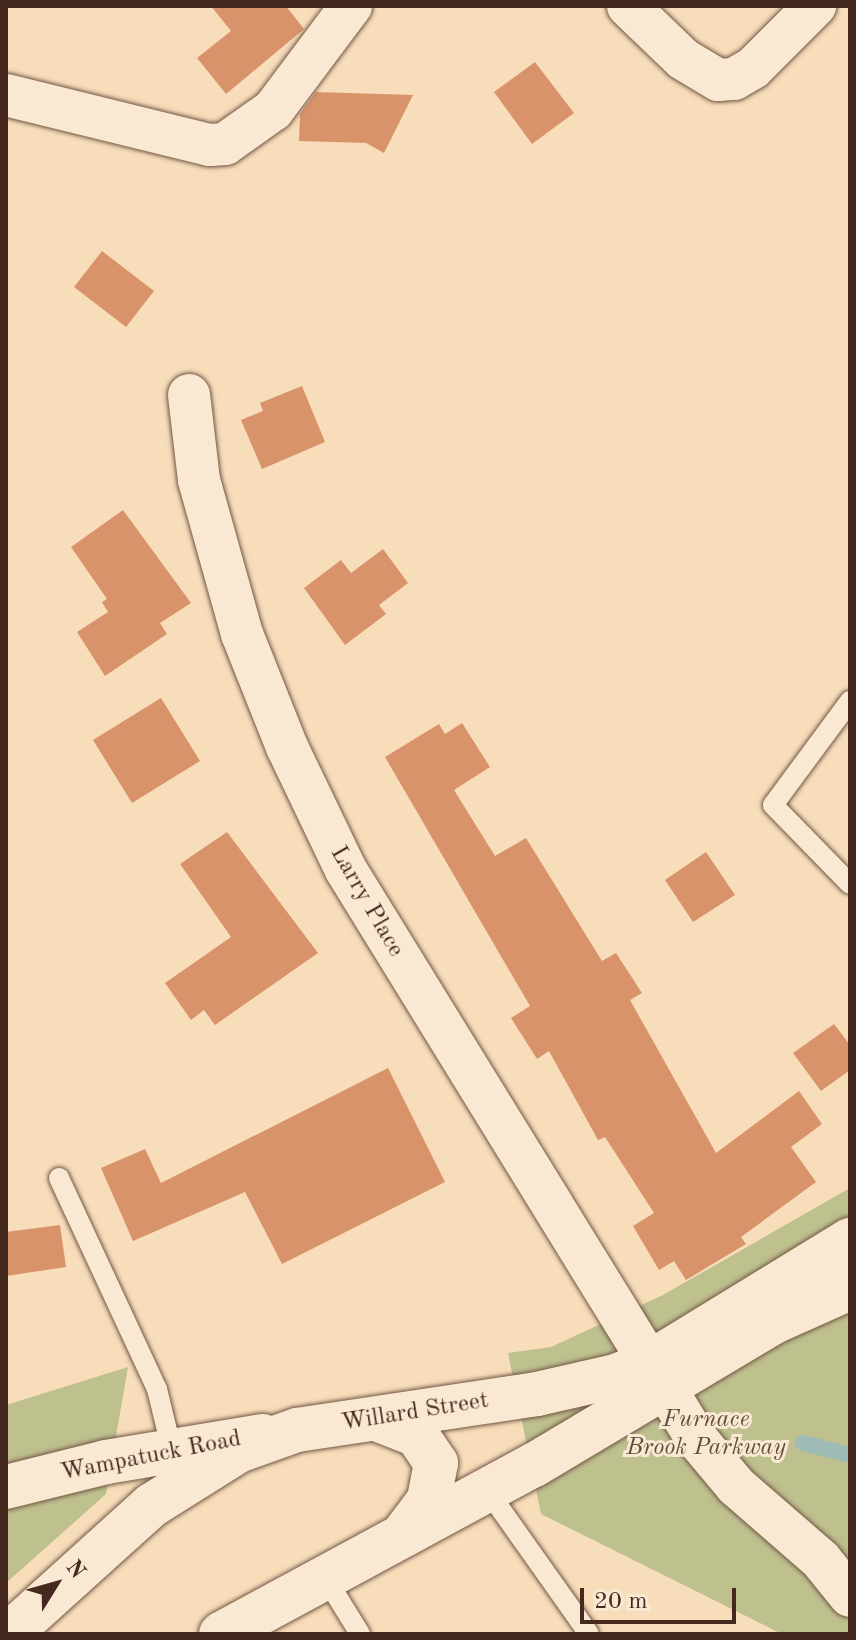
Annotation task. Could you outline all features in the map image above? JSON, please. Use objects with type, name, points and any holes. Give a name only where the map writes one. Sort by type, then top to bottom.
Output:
[{"type":"main road","name":"Willard Street","points":[[224,1631],[487,1490],[657,1376],[850,1240]]},
{"type":"main road","name":"Willard Street","points":[[9,1634],[152,1505],[238,1451],[297,1430],[657,1376],[850,1288]]},
{"type":"main road","points":[[379,1420],[417,1435],[436,1463],[429,1500],[401,1535]]},
{"type":"main road","name":"Wampatuck Road","points":[[6,1487],[172,1451],[297,1430]]},
{"type":"street","points":[[6,95],[210,145],[225,144],[273,110],[351,6]]},
{"type":"street","points":[[628,6],[683,59],[718,80],[734,79],[753,68],[815,6]]},
{"type":"street","name":"Larry Place","points":[[189,395],[199,480],[224,578],[261,689],[313,807],[379,928],[657,1376],[736,1486],[821,1560],[850,1596]]},
{"type":"lane","points":[[850,701],[773,805],[850,884]]},
{"type":"lane","points":[[59,1178],[157,1389],[172,1451]]},
{"type":"lane","points":[[487,1490],[589,1634]]},
{"type":"lane","points":[[325,1577],[360,1634]]},
{"type":"green space","name":"Furnace Brook Parkway","points":[[850,1188],[850,1634],[782,1634],[541,1514],[508,1353],[551,1347],[663,1295]]},
{"type":"green space","points":[[128,1367],[106,1494],[6,1583],[6,1405]]},
{"type":"building","points":[[211,6],[286,6],[304,29],[226,94],[197,58],[231,31]]},
{"type":"building","points":[[535,62],[574,113],[532,144],[494,92]]},
{"type":"building","points":[[316,92],[413,95],[384,153],[366,143],[299,141],[300,114]]},
{"type":"building","points":[[102,251],[154,291],[126,327],[74,287]]},
{"type":"building","points":[[302,386],[325,442],[262,469],[241,420],[263,411],[260,403]]},
{"type":"building","points":[[123,510],[191,603],[160,623],[167,634],[105,676],[77,632],[108,612],[102,602],[107,599],[71,547]]},
{"type":"building","points":[[383,549],[408,583],[379,605],[386,614],[345,645],[304,588],[341,560],[351,573]]},
{"type":"building","points":[[161,698],[200,761],[132,803],[93,740]]},
{"type":"building","points":[[462,723],[490,767],[454,790],[495,856],[526,838],[602,961],[616,953],[642,993],[630,1000],[716,1153],[799,1091],[822,1124],[791,1147],[816,1182],[741,1237],[746,1244],[686,1280],[674,1261],[659,1270],[633,1226],[654,1213],[605,1137],[598,1140],[549,1051],[537,1059],[511,1018],[530,1006],[385,757],[439,724],[445,734]]},
{"type":"building","points":[[227,832],[318,953],[215,1025],[204,1010],[191,1020],[165,983],[231,937],[180,864]]},
{"type":"building","points":[[706,852],[735,895],[693,922],[665,880]]},
{"type":"building","points":[[834,1024],[850,1045],[850,1070],[821,1091],[793,1053]]},
{"type":"building","points":[[388,1068],[445,1182],[282,1264],[245,1192],[133,1241],[101,1168],[145,1149],[161,1183]]},
{"type":"building","points":[[60,1225],[66,1267],[6,1276],[6,1232]]},
{"type":"waterway","points":[[803,1443],[850,1455]]}]
